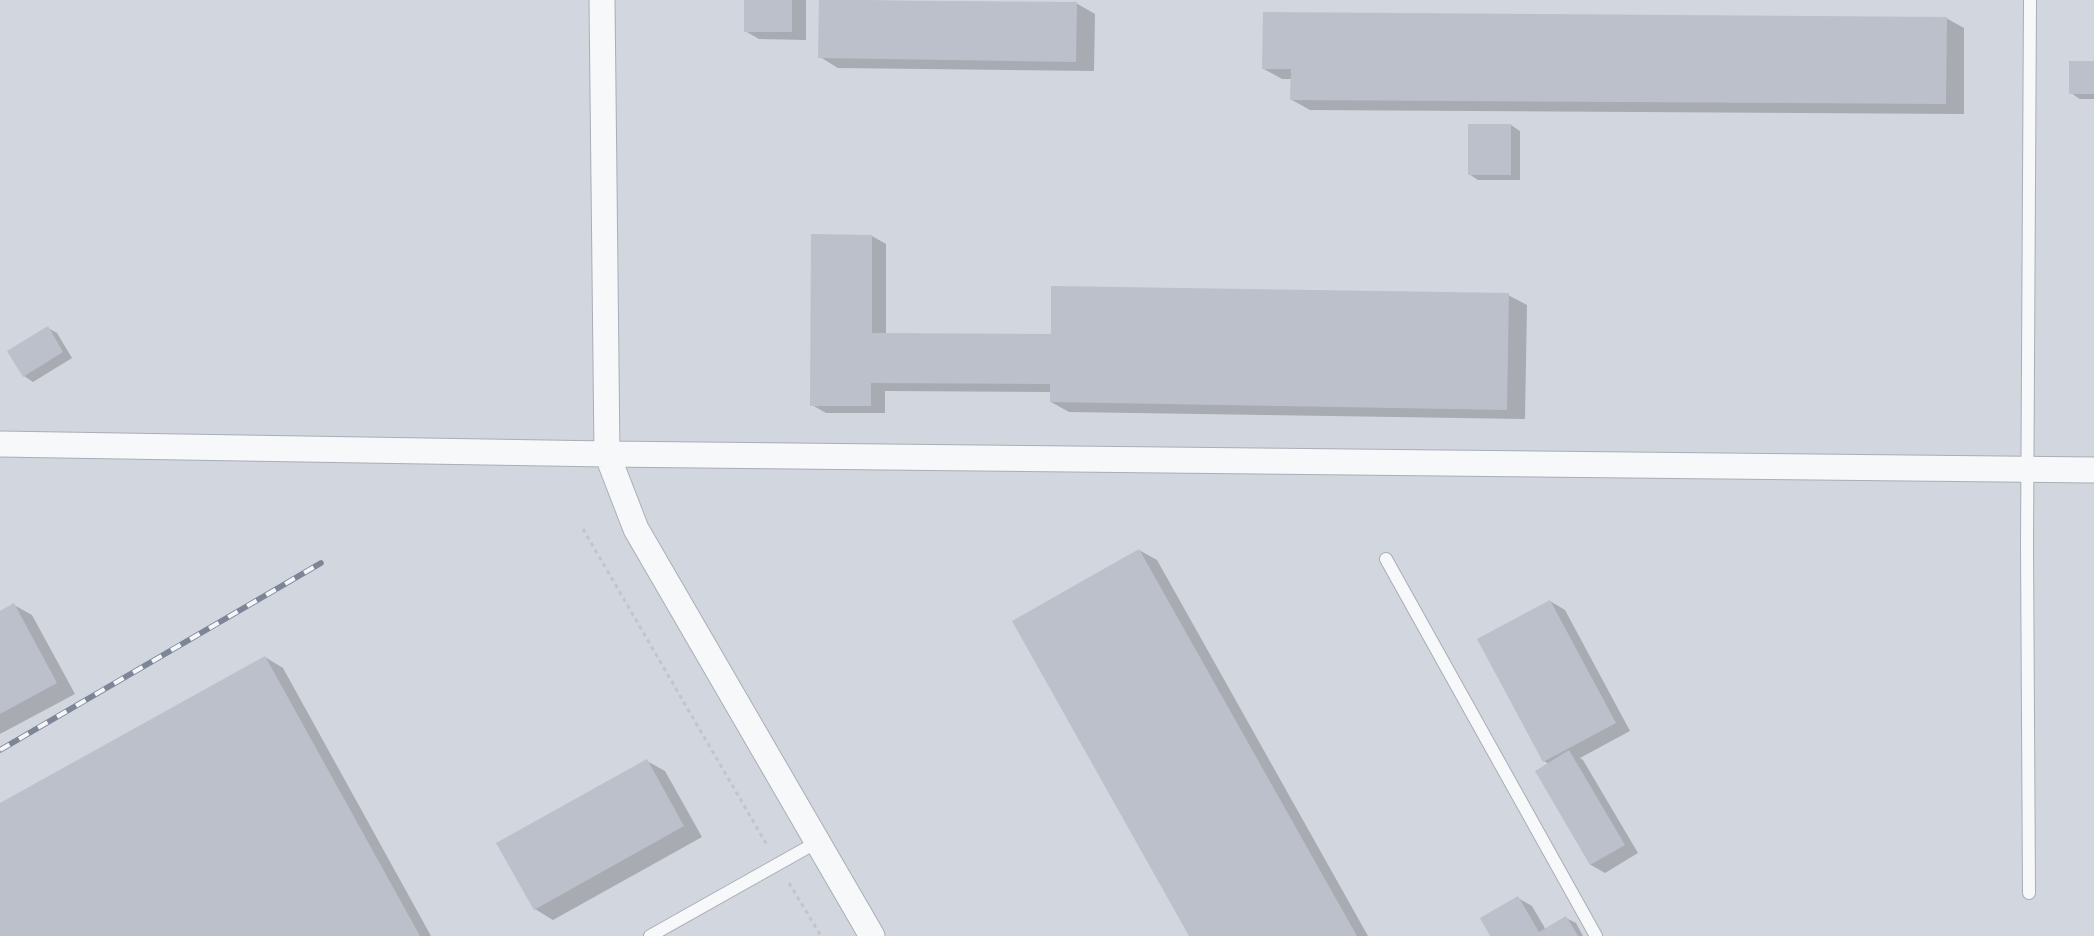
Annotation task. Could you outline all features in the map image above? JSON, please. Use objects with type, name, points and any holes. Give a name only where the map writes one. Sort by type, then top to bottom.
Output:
[{"type":"street","points":[[602,0],[606,454],[636,529],[872,936]]},
{"type":"street","points":[[0,444],[606,454],[2094,470]]},
{"type":"lane","points":[[2028,893],[2030,0]]},
{"type":"lane","points":[[1386,559],[1596,936]]},
{"type":"lane","points":[[650,936],[819,842]]},
{"type":"path","points":[[583,529],[820,936]]},
{"type":"shaded area","points":[[0,0],[2094,0],[2094,936],[0,936]]},
{"type":"building","points":[[744,0],[792,0],[792,32],[744,32]]},
{"type":"building","points":[[819,0],[1077,2],[1076,62],[818,58]]},
{"type":"building","points":[[1263,12],[1947,17],[1946,104],[1290,100],[1291,69],[1262,69]]},
{"type":"building","points":[[2069,61],[2094,61],[2094,94],[2069,94]]},
{"type":"building","points":[[1468,124],[1511,124],[1511,175],[1468,175]]},
{"type":"building","points":[[811,234],[872,235],[872,333],[1051,334],[1051,286],[1509,293],[1507,410],[1050,402],[1050,384],[871,383],[871,406],[810,406]]},
{"type":"building","points":[[48,326],[63,352],[23,377],[7,351]]},
{"type":"building","points":[[1139,549],[1357,936],[1189,936],[1012,621]]},
{"type":"building","points":[[1550,600],[1616,723],[1543,762],[1477,639]]},
{"type":"building","points":[[14,603],[57,683],[0,714],[0,611]]},
{"type":"building","points":[[265,656],[420,936],[0,936],[0,803]]},
{"type":"building","points":[[1569,750],[1625,845],[1590,865],[1535,771]]},
{"type":"building","points":[[647,759],[684,826],[534,910],[496,843]]},
{"type":"building","points":[[1518,896],[1539,932],[1566,916],[1578,936],[1490,936],[1480,918]]},
{"type":"railway","points":[[0,750],[321,563]]}]
